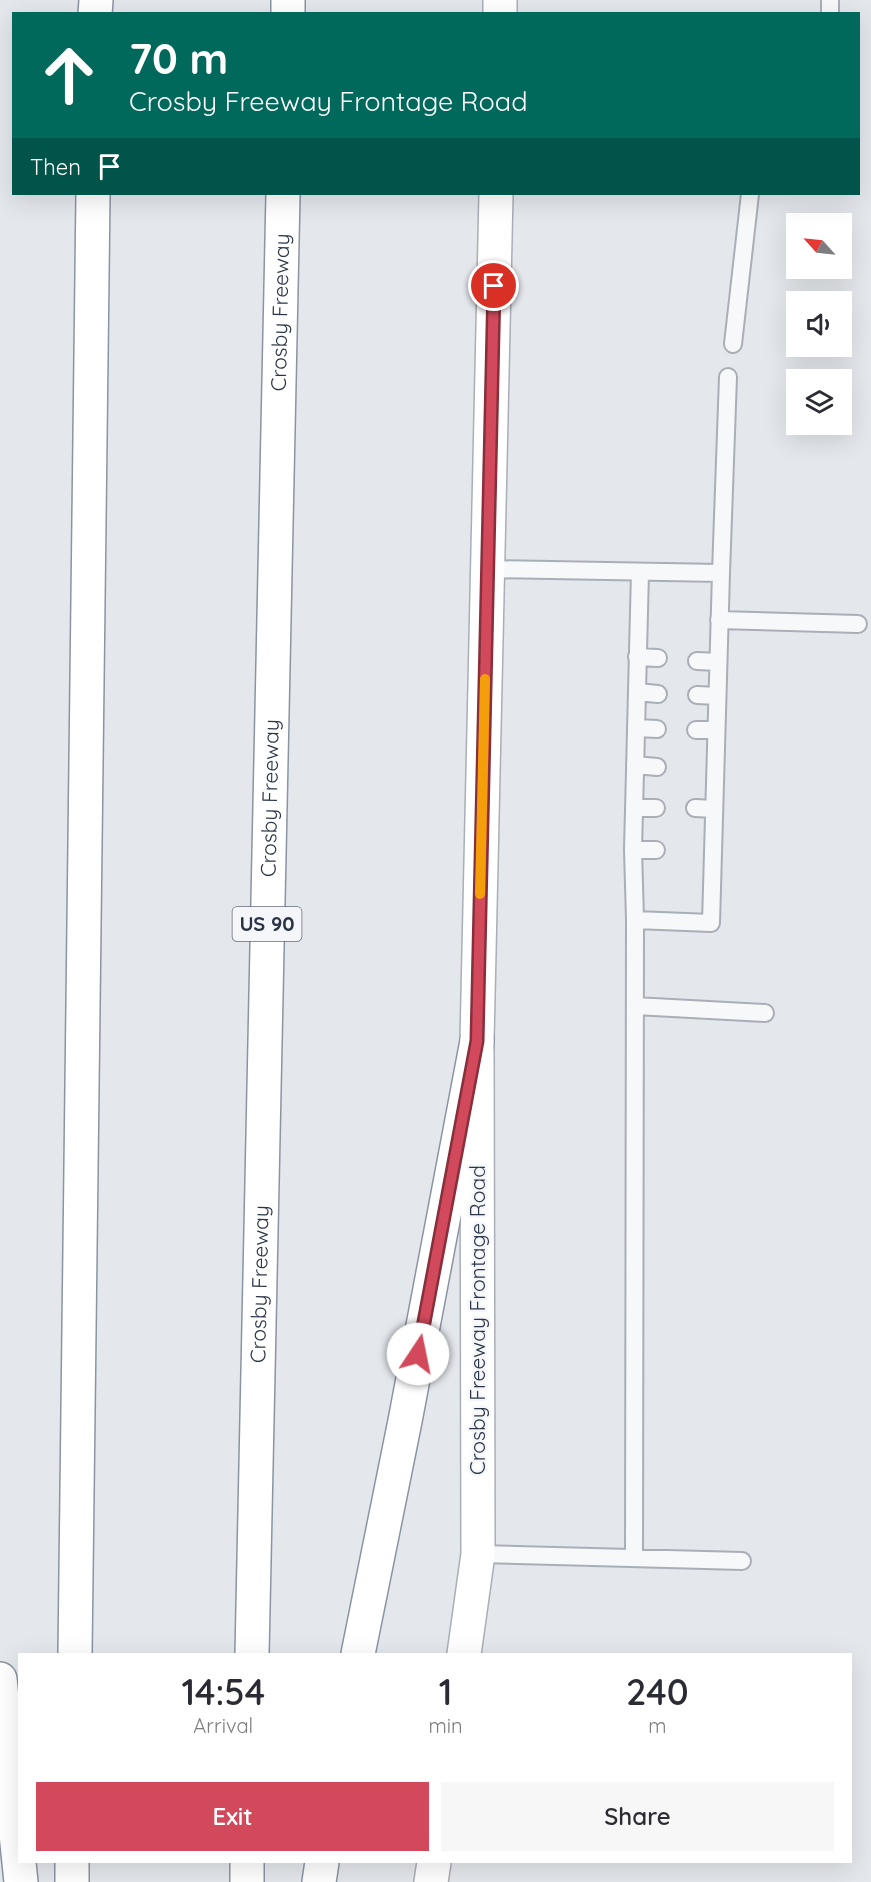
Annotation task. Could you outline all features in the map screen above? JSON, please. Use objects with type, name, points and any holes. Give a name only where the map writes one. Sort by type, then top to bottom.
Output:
[{"type":"main road","points":[[75,1653],[93,195]]},
{"type":"main road","name":"Crosby Freeway","points":[[252,1653],[283,195]]},
{"type":"main road","name":"Crosby Freeway Frontage Road","points":[[464,1653],[478,1554],[477,1041],[496,195]]},
{"type":"main road","points":[[358,1653],[405,1422],[477,1041]]},
{"type":"main road","points":[[0,1679],[18,1853]]},
{"type":"main road","points":[[19,1863],[21,1882]]},
{"type":"main road","points":[[72,1863],[72,1882]]},
{"type":"main road","points":[[247,1863],[247,1882]]},
{"type":"main road","points":[[320,1882],[322,1863]]},
{"type":"main road","points":[[431,1882],[434,1863]]},
{"type":"lane","points":[[734,344],[750,195]]},
{"type":"lane","points":[[635,920],[711,923],[705,849],[714,809],[706,769],[716,730],[728,377]]},
{"type":"lane","points":[[487,569],[721,573]]},
{"type":"lane","points":[[634,1558],[635,920],[633,850],[640,572]]},
{"type":"lane","points":[[719,620],[858,624]]},
{"type":"lane","points":[[637,657],[658,658]]},
{"type":"lane","points":[[697,660],[718,662]]},
{"type":"lane","points":[[637,692],[658,694]]},
{"type":"lane","points":[[697,694],[717,696]]},
{"type":"lane","points":[[636,728],[657,729]]},
{"type":"lane","points":[[696,730],[716,730]]},
{"type":"lane","points":[[635,765],[657,766]]},
{"type":"lane","points":[[634,808],[656,808]]},
{"type":"lane","points":[[695,808],[714,809]]},
{"type":"lane","points":[[633,850],[656,850]]},
{"type":"lane","points":[[635,1006],[765,1013]]},
{"type":"lane","points":[[478,1554],[742,1561]]},
{"type":"slow traffic","points":[[480,894],[485,679]]},
{"type":"route","points":[[418,1354],[477,1041],[494,286]]}]
